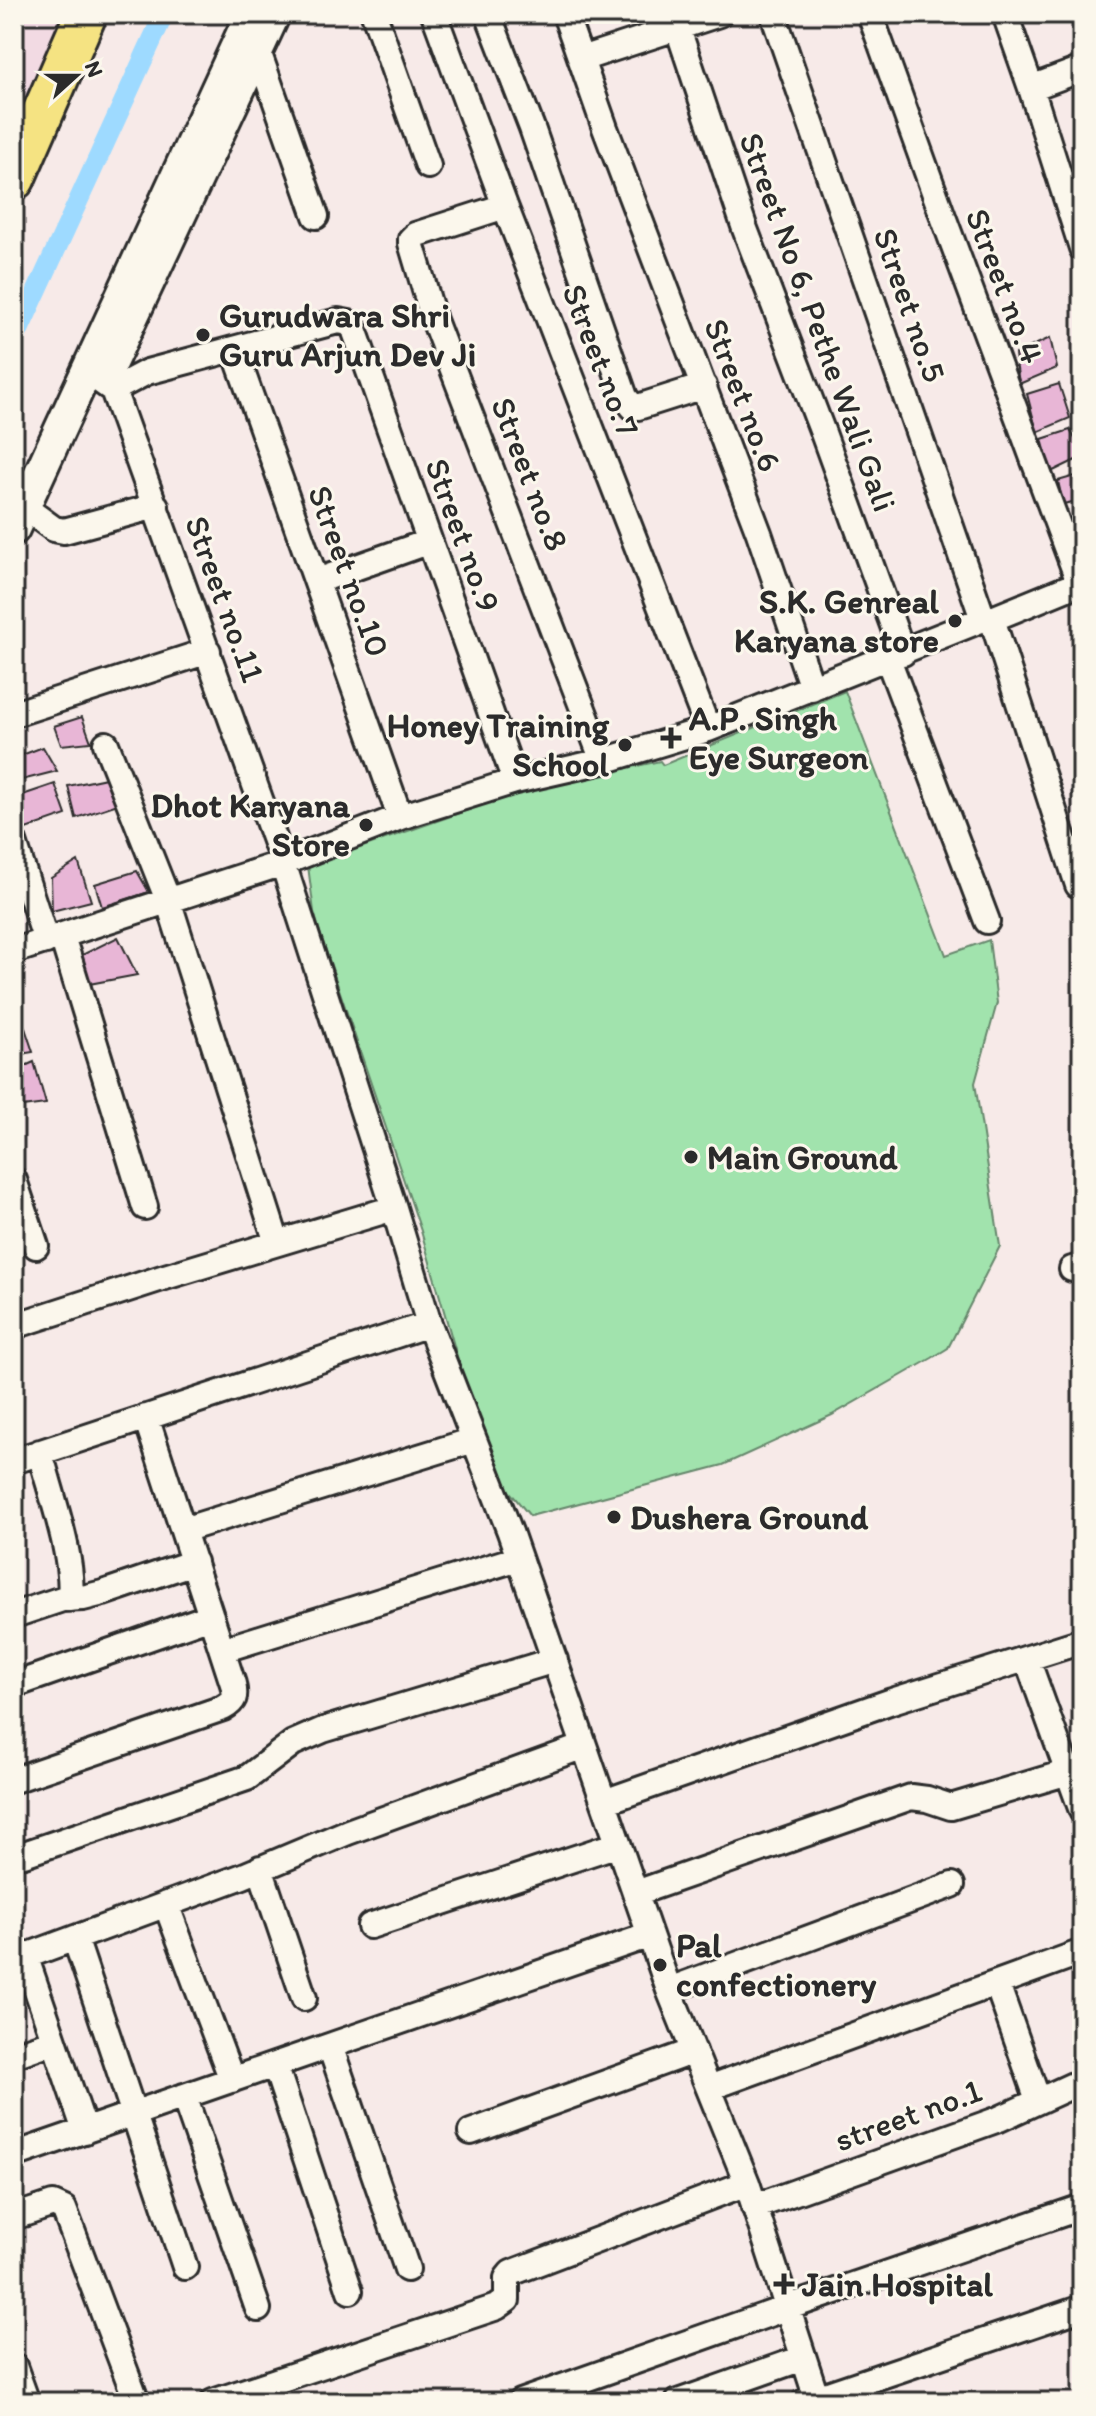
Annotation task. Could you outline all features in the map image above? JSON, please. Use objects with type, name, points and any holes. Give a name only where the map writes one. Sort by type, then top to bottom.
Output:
[{"type":"highway","points":[[14,119],[59,14]]},
{"type":"highway","points":[[14,179],[86,14]]},
{"type":"street","points":[[101,381],[251,14]]},
{"type":"street","points":[[156,506],[64,531],[19,518],[101,381],[278,14]]},
{"type":"street","points":[[374,14],[428,166]]},
{"type":"street","name":"Street no.7","points":[[434,14],[505,206],[708,729]]},
{"type":"street","points":[[488,14],[532,128],[625,397],[633,407],[638,407],[704,386]]},
{"type":"street","name":"Street no.6","points":[[565,14],[605,128],[759,533],[812,688]]},
{"type":"street","points":[[581,59],[676,21],[719,14]]},
{"type":"street","name":"Street no.5","points":[[773,14],[1078,885]]},
{"type":"street","name":"Street no.4","points":[[870,14],[1081,582]]},
{"type":"street","points":[[1005,14],[1082,248]]},
{"type":"street","name":"Street No 6, Pethe Wali Gali","points":[[676,21],[745,229],[823,433],[895,656],[987,921]]},
{"type":"street","points":[[259,54],[316,216]]},
{"type":"street","points":[[1031,88],[1082,69]]},
{"type":"street","name":"Street no.8","points":[[505,206],[415,235],[411,239],[434,320],[603,761]]},
{"type":"street","name":"Street no.9","points":[[234,349],[338,321],[349,323],[354,329],[515,781]]},
{"type":"street","points":[[101,381],[234,349]]},
{"type":"street","name":"Street no.10","points":[[234,349],[400,817]]},
{"type":"street","name":"Street no.11","points":[[101,381],[156,506],[283,863],[429,1324],[519,1558],[669,1990],[751,2195],[803,2358],[813,2400]]},
{"type":"street","points":[[317,581],[428,542]]},
{"type":"street","points":[[14,951],[283,863],[400,817],[515,781],[603,761],[708,729],[1081,582]]},
{"type":"street","points":[[14,714],[208,651]]},
{"type":"street","points":[[106,744],[168,900],[277,1243]]},
{"type":"street","points":[[14,842],[54,938],[145,1207]]},
{"type":"street","points":[[14,1180],[36,1246]]},
{"type":"street","points":[[14,1326],[394,1208]]},
{"type":"street","points":[[14,1461],[429,1324]]},
{"type":"street","points":[[14,1780],[234,1702],[233,1684],[146,1417]]},
{"type":"street","points":[[183,1530],[474,1440]]},
{"type":"street","points":[[40,1452],[69,1563],[72,1584],[70,1599]]},
{"type":"street","points":[[222,1650],[519,1558]]},
{"type":"street","points":[[14,1615],[103,1593],[194,1562]]},
{"type":"street","points":[[14,1685],[211,1616]]},
{"type":"street","points":[[604,1802],[892,1701],[1082,1641]]},
{"type":"street","points":[[1027,1659],[1075,1770],[1082,1811]]},
{"type":"street","points":[[14,1855],[247,1778],[293,1743],[323,1730],[555,1660]]},
{"type":"street","points":[[85,2131],[22,1952],[75,1938],[584,1746]]},
{"type":"street","points":[[636,1893],[911,1797],[951,1807],[1075,1770]]},
{"type":"street","points":[[370,1926],[618,1844]]},
{"type":"street","points":[[260,1868],[304,1998]]},
{"type":"street","points":[[669,1990],[952,1885]]},
{"type":"street","points":[[166,1904],[232,2080]]},
{"type":"street","points":[[14,2155],[650,1935]]},
{"type":"street","points":[[75,1938],[185,2267]]},
{"type":"street","points":[[709,2088],[1082,1952]]},
{"type":"street","points":[[997,1984],[1038,2100]]},
{"type":"street","points":[[14,2055],[54,2041]]},
{"type":"street","points":[[330,2046],[407,2269]]},
{"type":"street","points":[[471,2132],[694,2051]]},
{"type":"street","points":[[275,2065],[350,2291]]},
{"type":"street","name":"street no.1","points":[[213,2402],[497,2307],[507,2300],[506,2281],[511,2273],[999,2119],[1082,2081]]},
{"type":"street","points":[[184,2096],[258,2309]]},
{"type":"street","points":[[14,2217],[53,2204],[64,2209],[137,2402]]},
{"type":"street","points":[[520,2402],[1082,2207]]},
{"type":"street","points":[[813,2400],[1082,2308]]},
{"type":"street","points":[[678,2402],[803,2358]]},
{"type":"street","points":[[14,2366],[27,2402]]},
{"type":"shaded area","points":[[14,14],[78,14],[14,164]]},
{"type":"green space","name":"Main Ground","points":[[845,691],[946,955],[989,940],[997,1003],[975,1083],[1000,1246],[948,1348],[932,1358],[832,1415],[723,1465],[530,1516],[500,1480],[469,1398],[421,1231],[322,939],[314,912],[308,866],[525,790],[660,761],[663,765]]},
{"type":"building","points":[[1050,338],[1057,368],[1019,384],[1015,354]]},
{"type":"building","points":[[1059,384],[1070,418],[1037,432],[1027,394]]},
{"type":"building","points":[[1070,430],[1082,451],[1082,457],[1051,472],[1042,439]]},
{"type":"building","points":[[1082,474],[1082,500],[1063,504],[1058,481]]},
{"type":"building","points":[[1082,515],[1082,544],[1079,546],[1071,519]]},
{"type":"building","points":[[82,717],[91,742],[61,745],[54,726]]},
{"type":"building","points":[[43,747],[57,771],[14,782],[14,758]]},
{"type":"building","points":[[106,778],[118,804],[76,818],[68,786]]},
{"type":"building","points":[[55,784],[66,815],[23,830],[14,798]]},
{"type":"building","points":[[78,861],[91,901],[52,911],[51,878]]},
{"type":"building","points":[[137,871],[149,892],[102,907],[95,884]]},
{"type":"building","points":[[118,937],[137,975],[89,984],[80,956]]},
{"type":"building","points":[[21,1016],[33,1052],[14,1055],[14,1019]]},
{"type":"building","points":[[34,1062],[46,1104],[14,1108],[14,1071]]},
{"type":"waterway","points":[[14,341],[164,14]]},
{"type":"place","name":"Gurudwara Shri Guru Arjun Dev Ji","points":[[203,335]]},
{"type":"place","name":"S.K. Genreal Karyana store","points":[[955,621]]},
{"type":"place","name":"A.P. Singh Eye Surgeon","points":[[671,738]]},
{"type":"place","name":"Honey Training School","points":[[625,745]]},
{"type":"place","name":"Dhot Karyana Store","points":[[366,825]]},
{"type":"place","name":"Main Ground","points":[[691,1157]]},
{"type":"place","name":"Dushera Ground","points":[[614,1517]]},
{"type":"place","name":"Pal confectionery","points":[[660,1965]]},
{"type":"place","name":"Jain Hospital","points":[[784,2284]]}]
